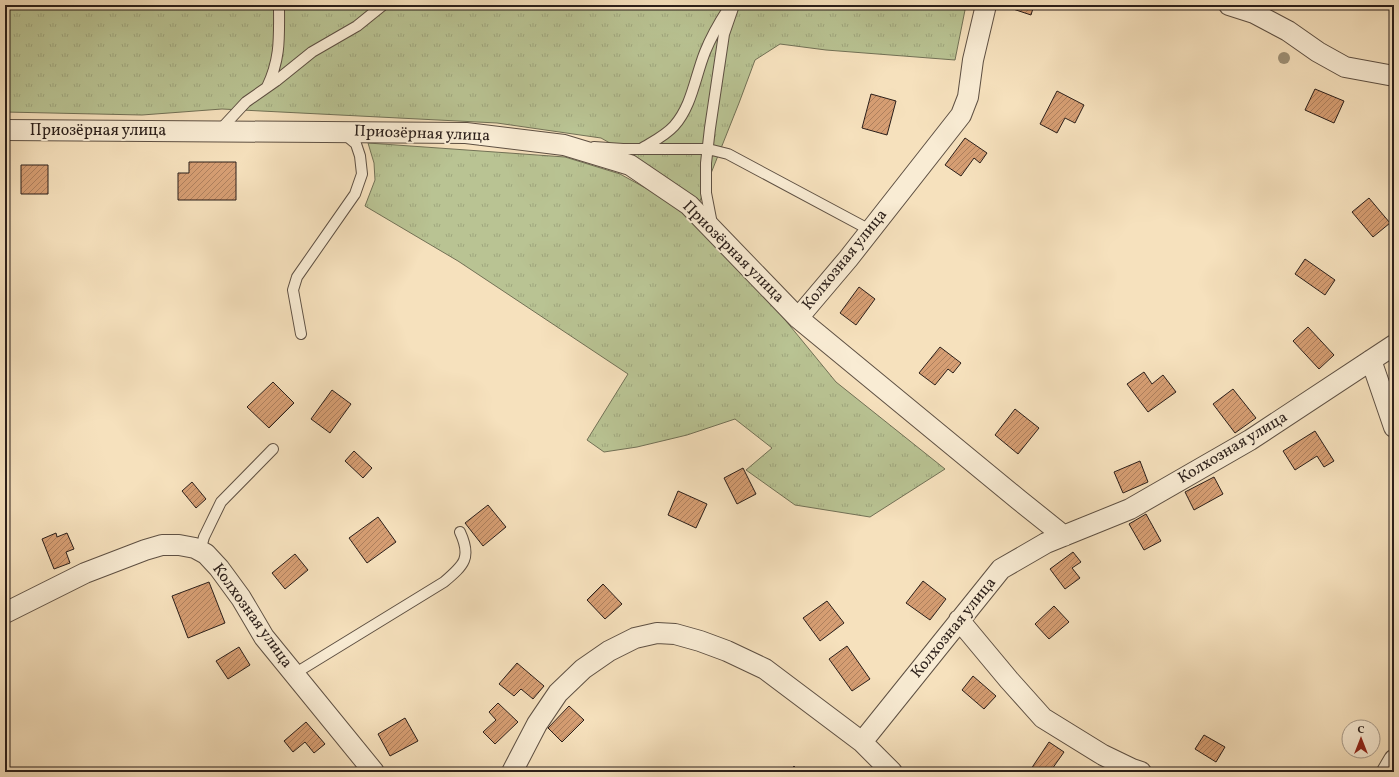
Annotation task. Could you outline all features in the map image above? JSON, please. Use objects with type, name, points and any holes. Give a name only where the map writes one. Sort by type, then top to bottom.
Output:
[{"type":"street","name":"Колхозная улица","points":[[986,5],[973,60],[968,97],[961,115],[848,259],[798,318],[1064,536]]},
{"type":"street","points":[[1229,5],[1254,13],[1288,32],[1318,52],[1345,66],[1394,76]]},
{"type":"street","name":"Приозёрная улица","points":[[5,130],[466,132],[564,145],[630,165],[689,205],[798,318]]},
{"type":"street","name":"Колхозная улица","points":[[862,742],[959,620],[1001,570],[1046,543],[1130,509],[1150,498],[1250,440],[1394,345]]},
{"type":"street","points":[[1371,360],[1394,427]]},
{"type":"street","name":"Колхозная улица","points":[[5,613],[85,573],[145,550],[162,545],[180,545],[195,548],[206,554],[223,574],[241,598],[264,637],[374,772]]},
{"type":"street","points":[[959,620],[1043,718],[1103,755],[1141,772]]},
{"type":"street","points":[[512,772],[537,724],[558,693],[583,669],[609,650],[635,638],[657,633],[675,634],[700,642],[727,651],[766,669],[862,742],[892,772]]},
{"type":"street","points":[[1387,772],[1394,760]]},
{"type":"lane","points":[[266,88],[273,74],[277,59],[279,40],[279,5]]},
{"type":"lane","points":[[219,131],[246,102],[312,52],[357,26],[383,5]]},
{"type":"lane","points":[[641,149],[664,135],[674,125],[685,109],[714,32],[731,5]]},
{"type":"lane","points":[[714,231],[706,193],[708,150],[724,34],[734,5]]},
{"type":"lane","points":[[300,334],[293,290],[297,276],[355,194],[362,174],[360,156],[356,144],[341,132]]},
{"type":"lane","points":[[564,145],[623,149],[708,150],[728,154],[870,230]]},
{"type":"lane","points":[[200,551],[204,537],[221,502],[273,449]]},
{"type":"lane","points":[[294,674],[444,582],[457,571],[464,561],[466,551],[460,532]]},
{"type":"green space","points":[[5,5],[966,5],[955,60],[826,50],[780,44],[755,60],[700,201],[642,161],[601,138],[497,123],[222,109],[142,115],[5,112]]},
{"type":"green space","points":[[368,143],[565,157],[620,174],[660,196],[698,225],[777,310],[836,382],[945,469],[870,517],[795,505],[746,470],[772,448],[735,419],[687,435],[637,447],[604,452],[587,440],[628,374],[458,261],[365,206],[375,180],[374,163]]},
{"type":"building","points":[[1012,5],[1034,5],[1031,15],[1010,8]]},
{"type":"building","points":[[1315,89],[1344,101],[1334,123],[1305,110]]},
{"type":"building","points":[[1057,91],[1084,105],[1075,123],[1065,118],[1057,133],[1040,124]]},
{"type":"building","points":[[871,94],[896,101],[887,135],[862,128]]},
{"type":"building","points":[[965,138],[987,153],[980,163],[974,158],[961,176],[945,165]]},
{"type":"building","points":[[189,162],[236,162],[236,200],[178,200],[178,173],[189,173]]},
{"type":"building","points":[[21,165],[48,165],[48,194],[21,194]]},
{"type":"building","points":[[1369,198],[1390,223],[1373,237],[1352,212]]},
{"type":"building","points":[[1305,259],[1335,280],[1325,295],[1295,274]]},
{"type":"building","points":[[859,287],[875,299],[856,325],[840,313]]},
{"type":"building","points":[[1308,327],[1334,355],[1319,369],[1293,341]]},
{"type":"building","points":[[940,347],[961,363],[953,373],[948,369],[935,385],[919,373]]},
{"type":"building","points":[[1144,372],[1152,384],[1163,375],[1176,392],[1148,412],[1127,384]]},
{"type":"building","points":[[273,382],[294,403],[269,428],[247,407]]},
{"type":"building","points":[[1233,389],[1256,418],[1235,433],[1213,404]]},
{"type":"building","points":[[332,390],[351,404],[330,433],[311,419]]},
{"type":"building","points":[[1015,409],[1039,428],[1018,454],[995,435]]},
{"type":"building","points":[[1315,431],[1334,461],[1324,467],[1317,456],[1295,470],[1283,451]]},
{"type":"building","points":[[354,451],[372,468],[363,478],[345,461]]},
{"type":"building","points":[[1140,461],[1148,482],[1123,493],[1114,472]]},
{"type":"building","points":[[743,468],[756,494],[737,504],[724,478]]},
{"type":"building","points":[[1214,477],[1223,494],[1194,510],[1185,492]]},
{"type":"building","points":[[192,482],[206,499],[196,508],[182,491]]},
{"type":"building","points":[[678,491],[707,504],[696,528],[668,515]]},
{"type":"building","points":[[488,505],[506,527],[483,546],[465,523]]},
{"type":"building","points":[[1146,514],[1161,541],[1144,550],[1129,524]]},
{"type":"building","points":[[378,517],[396,542],[367,563],[349,538]]},
{"type":"building","points":[[56,533],[57,537],[67,533],[74,549],[66,552],[70,563],[54,569],[42,539]]},
{"type":"building","points":[[1073,552],[1081,562],[1072,568],[1080,578],[1065,589],[1050,569]]},
{"type":"building","points":[[295,554],[308,570],[285,589],[272,573]]},
{"type":"building","points":[[923,581],[946,599],[930,620],[906,603]]},
{"type":"building","points":[[209,582],[225,623],[188,638],[172,596]]},
{"type":"building","points":[[603,584],[622,604],[605,619],[587,600]]},
{"type":"building","points":[[827,601],[844,623],[820,641],[803,618]]},
{"type":"building","points":[[1054,606],[1069,622],[1049,639],[1035,624]]},
{"type":"building","points":[[847,646],[870,679],[852,691],[829,659]]},
{"type":"building","points":[[239,647],[250,665],[228,679],[216,661]]},
{"type":"building","points":[[517,663],[544,686],[533,699],[521,689],[514,696],[499,684]]},
{"type":"building","points":[[973,676],[996,696],[984,709],[962,690]]},
{"type":"building","points":[[498,703],[518,722],[495,744],[483,732],[496,720],[489,712]]},
{"type":"building","points":[[569,706],[584,720],[562,742],[548,728]]},
{"type":"building","points":[[405,718],[418,741],[390,756],[378,734]]},
{"type":"building","points":[[306,722],[325,744],[314,753],[305,742],[293,752],[284,741]]},
{"type":"building","points":[[1204,735],[1225,747],[1216,762],[1195,749]]},
{"type":"building","points":[[1049,742],[1064,752],[1050,772],[1034,772],[1031,769]]},
{"type":"building","points":[[794,766],[800,772],[788,772]]}]
